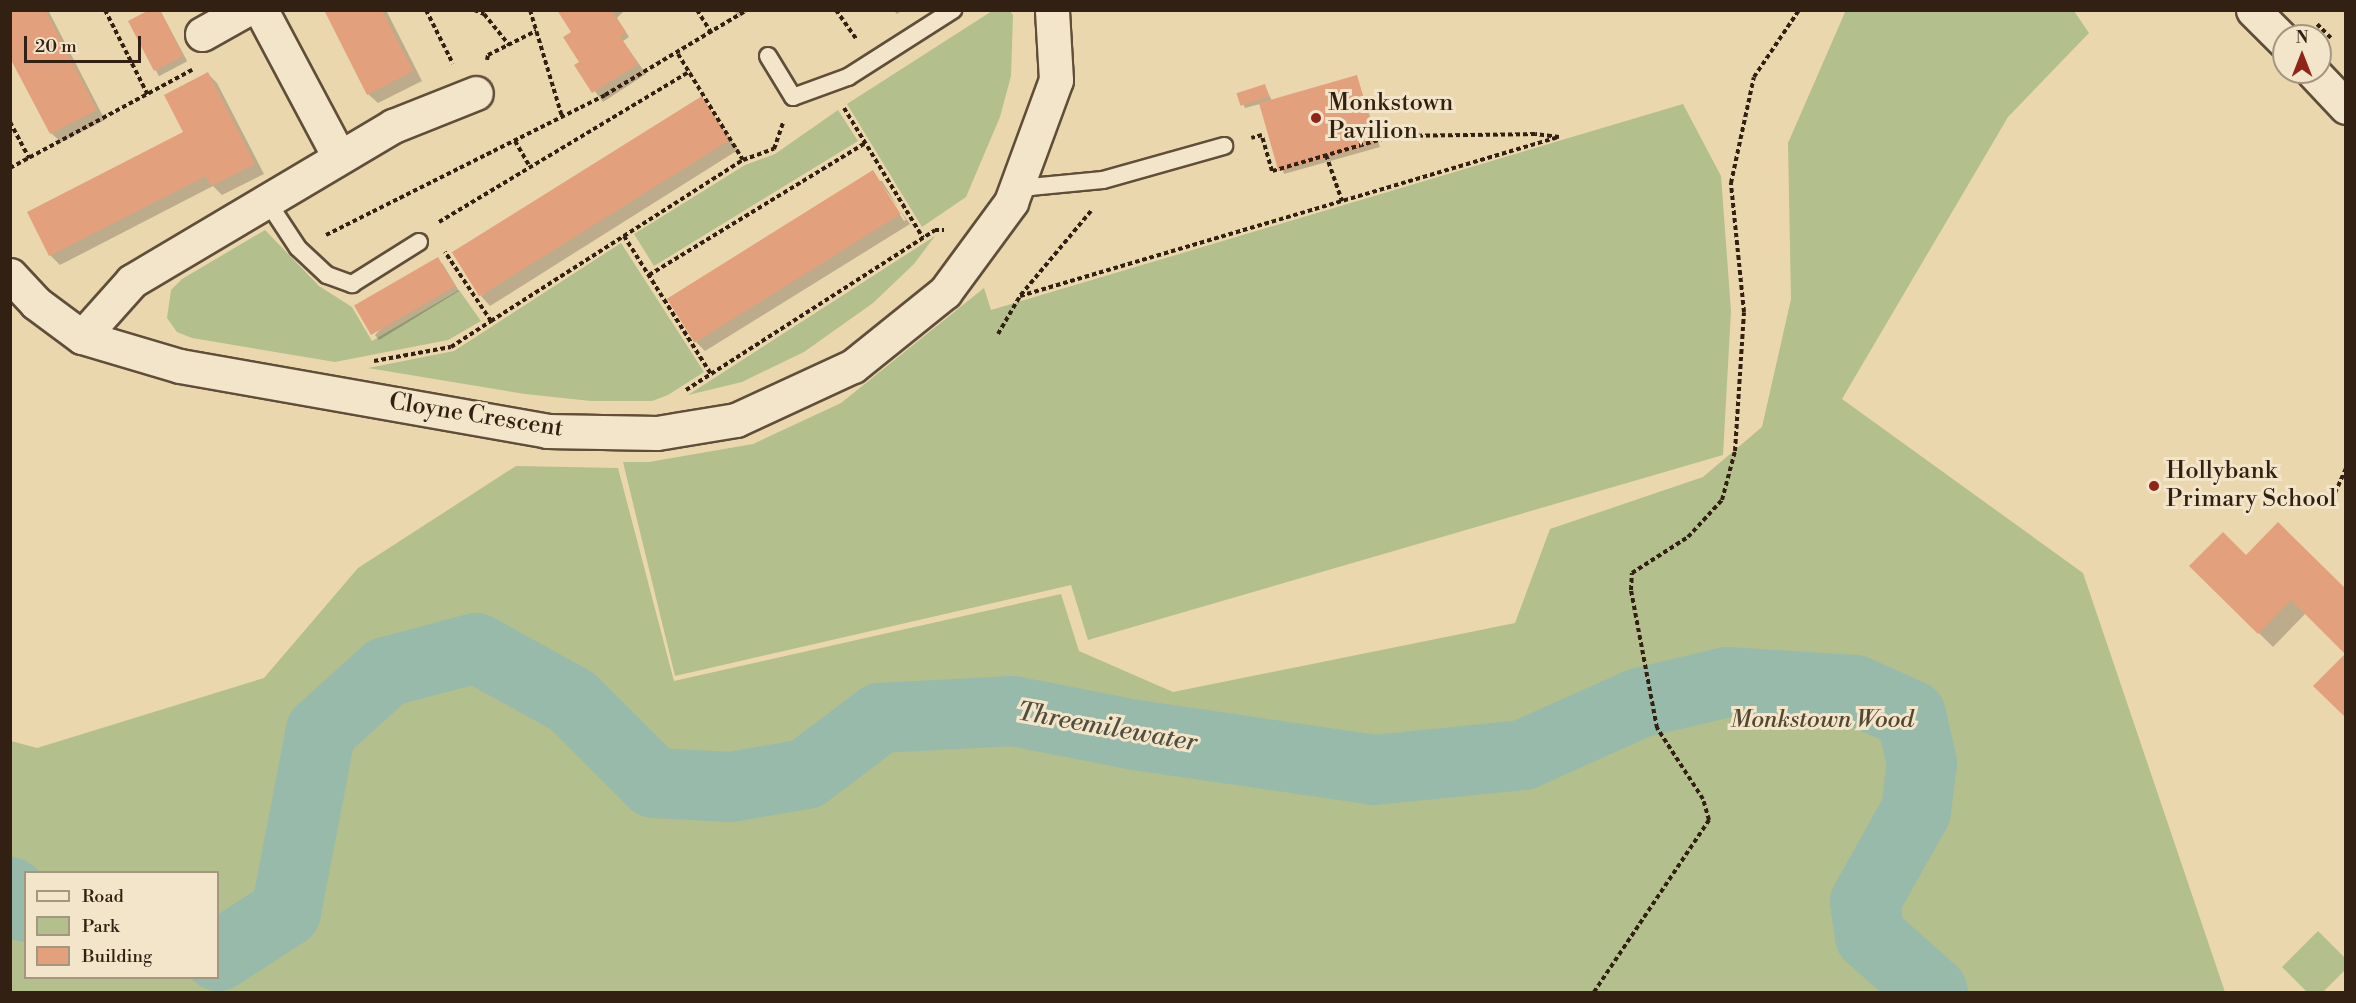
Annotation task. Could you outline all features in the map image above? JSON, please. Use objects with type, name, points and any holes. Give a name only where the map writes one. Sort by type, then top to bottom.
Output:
[{"type":"street","points":[[202,34],[245,10]]},
{"type":"street","points":[[261,10],[339,157]]},
{"type":"street","name":"Cloyne Crescent","points":[[10,275],[36,303],[82,337],[180,366],[547,430],[657,432],[736,420],[853,366],[945,292],[1011,202],[1019,181],[1056,80],[1052,10]]},
{"type":"street","points":[[2253,10],[2272,28]]},
{"type":"street","points":[[2324,84],[2346,107]]},
{"type":"street","points":[[82,337],[132,280],[393,126],[476,93]]},
{"type":"lane","points":[[768,56],[793,97],[830,86],[953,10]]},
{"type":"lane","points":[[1019,181],[1030,187],[1125,174],[1224,146]]},
{"type":"lane","points":[[267,201],[298,248],[327,275],[352,284],[419,242]]},
{"type":"path","points":[[105,10],[148,95]]},
{"type":"path","points":[[131,10],[138,10]]},
{"type":"path","points":[[426,10],[453,63],[476,93]]},
{"type":"path","points":[[474,10],[484,14],[509,45]]},
{"type":"path","points":[[530,10],[562,117]]},
{"type":"path","points":[[697,10],[712,34]]},
{"type":"path","points":[[298,248],[562,117],[678,54],[747,10]]},
{"type":"path","points":[[1594,993],[1708,820],[1703,799],[1657,728],[1631,590],[1632,573],[1688,537],[1722,500],[1735,451],[1743,312],[1731,183],[1754,76],[1799,10]]},
{"type":"path","points":[[2312,19],[2337,44]]},
{"type":"path","points":[[476,93],[488,55],[537,31]]},
{"type":"path","points":[[10,168],[198,67],[202,34]]},
{"type":"path","points":[[678,54],[744,160]]},
{"type":"path","points":[[490,321],[444,251],[419,242],[438,223],[690,71]]},
{"type":"path","points":[[830,86],[923,238]]},
{"type":"path","points":[[370,362],[451,347],[744,160],[774,149],[793,97]]},
{"type":"path","points":[[10,122],[29,158]]},
{"type":"path","points":[[1020,296],[1559,137],[1535,134],[1392,136],[1272,171],[1262,135],[1224,146]]},
{"type":"path","points":[[515,141],[530,167]]},
{"type":"path","points":[[649,275],[865,143]]},
{"type":"path","points":[[1326,155],[1342,201]]},
{"type":"path","points":[[998,334],[1020,296],[1095,206],[1113,201],[1125,174]]},
{"type":"path","points":[[657,432],[676,396],[923,238],[935,231],[993,227]]},
{"type":"path","points":[[624,236],[711,374]]},
{"type":"path","points":[[2335,493],[2346,468]]},
{"type":"green space","name":"Monkstown Wood","points":[[1846,10],[2074,11],[2089,33],[2008,117],[1842,399],[2083,573],[2225,992],[11,992],[11,741],[37,748],[264,678],[358,568],[516,466],[618,468],[674,681],[1061,594],[1079,651],[1173,692],[1515,623],[1550,529],[1703,477],[1762,427],[1791,299],[1788,143]]},
{"type":"green space","points":[[992,11],[1010,11],[1013,15],[1011,76],[1000,117],[966,197],[922,227],[847,104]]},
{"type":"green space","points":[[1683,104],[1721,176],[1731,311],[1723,455],[1088,640],[1071,585],[675,676],[623,462],[649,462],[753,444],[841,403],[984,288],[991,310]]},
{"type":"green space","points":[[838,110],[858,141],[654,266],[634,234],[745,165],[775,154]]},
{"type":"green space","points":[[265,230],[319,286],[352,307],[372,341],[459,290],[481,321],[448,340],[335,362],[192,338],[177,332],[167,318],[171,290],[182,279]]},
{"type":"green space","points":[[935,236],[914,264],[873,303],[804,352],[742,382],[688,395]]},
{"type":"green space","points":[[621,243],[704,372],[668,395],[652,401],[591,401],[525,394],[368,368],[454,351]]},
{"type":"green space","points":[[2318,931],[2345,958],[2345,970],[2323,992],[2307,992],[2282,967]]},
{"type":"building","points":[[10,10],[45,10],[97,110],[50,134],[10,58]]},
{"type":"building","points":[[149,10],[160,10],[183,56],[154,71],[128,21]]},
{"type":"building","points":[[324,10],[382,10],[413,71],[367,95]]},
{"type":"building","points":[[557,10],[611,10],[626,32],[620,36],[638,64],[592,93],[574,65],[579,62],[563,37],[571,32]]},
{"type":"building","points":[[208,72],[255,164],[211,186],[206,176],[49,256],[27,212],[183,132],[164,95]]},
{"type":"building","name":"Monkstown Pavilion","points":[[1357,75],[1377,143],[1279,171],[1259,103]]},
{"type":"building","points":[[1265,84],[1269,96],[1240,106],[1236,93]]},
{"type":"building","points":[[702,96],[730,140],[479,296],[452,252]]},
{"type":"building","points":[[873,170],[901,214],[694,343],[667,299]]},
{"type":"building","points":[[438,257],[455,286],[371,335],[354,306]]},
{"type":"building","points":[[2278,522],[2346,589],[2346,718],[2313,686],[2345,654],[2291,600],[2258,634],[2189,566],[2223,532],[2246,555]]},
{"type":"waterway","name":"Threemilewater","points":[[219,955],[286,912],[321,731],[386,672],[476,648],[572,701],[654,783],[730,787],[806,774],[880,718],[1013,711],[1135,735],[1374,770],[1523,755],[1639,703],[1727,682],[1855,690],[1911,715],[1922,763],[1916,811],[1865,902],[1870,936],[1933,992]]},
{"type":"waterway","name":"Threemilewater","points":[[10,892],[24,905]]},
{"type":"place","name":"Monkstown Pavilion","points":[[1316,118]]},
{"type":"place","name":"Hollybank Primary School","points":[[2154,486]]}]
